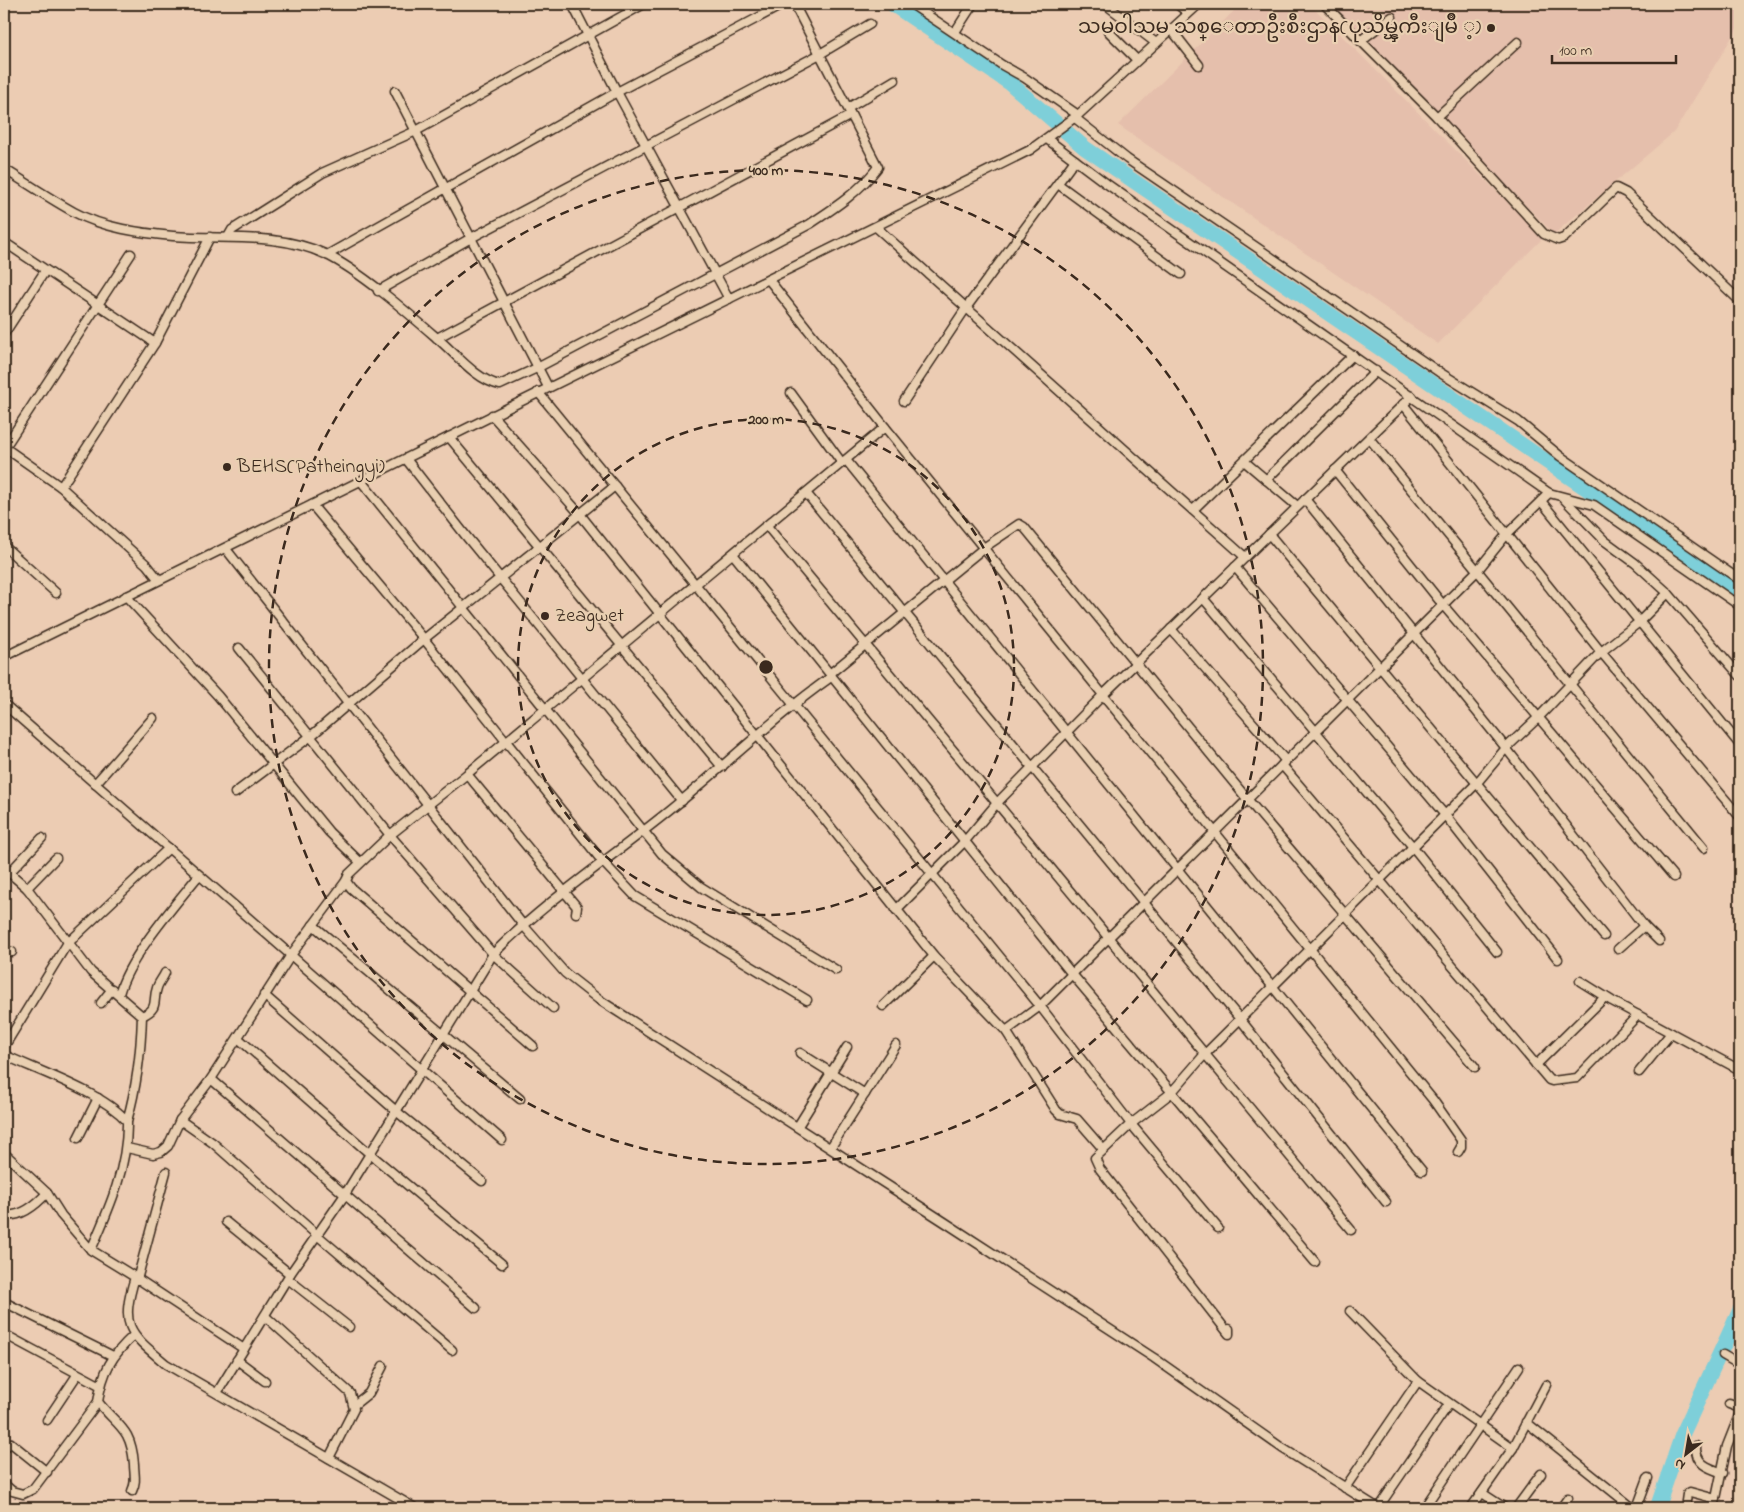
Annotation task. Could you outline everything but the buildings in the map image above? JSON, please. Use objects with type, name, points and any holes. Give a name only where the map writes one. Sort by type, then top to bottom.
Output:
[{"type":"street","points":[[572,4],[617,92],[729,299]]},
{"type":"street","points":[[228,237],[232,230],[322,172],[416,131],[644,4]]},
{"type":"street","points":[[327,255],[617,92],[784,4]]},
{"type":"street","points":[[4,168],[76,213],[99,222],[172,236],[266,238],[309,248],[327,255],[378,291],[437,338],[478,374],[494,384],[500,385],[540,369],[810,224],[850,197],[866,183],[878,167],[794,4]]},
{"type":"street","points":[[911,4],[955,32],[1074,118],[1127,159],[1440,372],[1518,421],[1560,456],[1740,580]]},
{"type":"street","points":[[955,32],[973,4]]},
{"type":"street","points":[[1105,4],[1156,43]]},
{"type":"street","points":[[1177,4],[1188,13]]},
{"type":"street","points":[[4,657],[158,580],[226,549],[449,437],[538,392],[547,384],[769,280],[1030,150],[1074,118],[1199,4]]},
{"type":"street","points":[[1324,4],[1437,116],[1538,228],[1550,237],[1558,240],[1564,238],[1616,188],[1626,193],[1740,301]]},
{"type":"street","points":[[1360,41],[1392,17]]},
{"type":"street","points":[[378,291],[471,238],[820,54],[870,24]]},
{"type":"street","points":[[1171,29],[1199,65]]},
{"type":"street","points":[[1108,31],[1137,60]]},
{"type":"street","points":[[1437,116],[1518,42]]},
{"type":"street","points":[[437,338],[680,208],[850,112],[895,80]]},
{"type":"street","points":[[395,91],[547,384]]},
{"type":"street","points":[[1050,137],[1075,160],[1549,493],[1594,505],[1740,606]]},
{"type":"street","points":[[904,401],[966,308],[1075,160]]},
{"type":"street","points":[[1058,184],[1181,274]]},
{"type":"street","points":[[876,227],[1246,557]]},
{"type":"street","points":[[61,487],[155,343],[210,237]]},
{"type":"street","points":[[4,242],[155,343]]},
{"type":"street","points":[[131,254],[4,447],[61,487],[147,566],[158,580]]},
{"type":"street","points":[[4,334],[45,271]]},
{"type":"street","points":[[769,280],[885,427],[1433,1100],[1461,1140],[1461,1147],[1458,1152]]},
{"type":"street","points":[[1193,510],[1353,355]]},
{"type":"street","points":[[1266,480],[1376,371]]},
{"type":"street","points":[[538,392],[930,874],[1040,1006],[1131,1124],[1218,1228]]},
{"type":"street","points":[[791,393],[844,461],[944,581],[1422,1172]]},
{"type":"street","points":[[896,910],[965,841],[997,803],[1104,694],[1412,396]]},
{"type":"street","points":[[1403,404],[1602,652],[1740,816]]},
{"type":"street","points":[[492,415],[579,513],[934,956],[1006,1031],[1056,1110],[1060,1114],[1077,1119],[1103,1149]]},
{"type":"street","points":[[126,1148],[153,1154],[161,1152],[171,1140],[180,1120],[238,1038],[291,955],[346,881],[349,874],[360,862],[390,835],[467,774],[885,427]]},
{"type":"street","points":[[449,437],[620,646],[722,766]]},
{"type":"street","points":[[1369,438],[1704,848]]},
{"type":"street","points":[[406,458],[682,801]]},
{"type":"street","points":[[1244,461],[1297,506]]},
{"type":"street","points":[[1335,470],[1443,605],[1674,877]]},
{"type":"street","points":[[361,481],[642,832],[662,854],[701,887],[836,970]]},
{"type":"street","points":[[235,793],[272,763],[311,736],[424,639],[615,486]]},
{"type":"street","points":[[806,493],[1240,1019],[1386,1202]]},
{"type":"street","points":[[1006,1031],[1040,1006],[1109,938],[1477,571],[1507,534],[1549,493]]},
{"type":"street","points":[[1564,498],[1605,541],[1635,563],[1668,593],[1740,676]]},
{"type":"street","points":[[1305,499],[1506,748],[1644,926],[1659,941]]},
{"type":"street","points":[[1541,501],[1638,623],[1740,745]]},
{"type":"street","points":[[312,505],[424,639],[602,861],[635,896],[807,1000]]},
{"type":"street","points":[[217,1393],[289,1276],[344,1196],[493,954],[523,925],[602,861],[682,801],[793,704],[832,677],[832,672],[1014,526],[1021,525],[1137,662],[1248,800],[1475,1068]]},
{"type":"street","points":[[767,526],[1352,1230]]},
{"type":"street","points":[[1269,534],[1604,936]]},
{"type":"street","points":[[4,546],[56,593]]},
{"type":"street","points":[[226,549],[523,925],[565,973],[598,999],[798,1126],[1154,1358],[1282,1448],[1378,1508],[1449,1404]]},
{"type":"street","points":[[733,554],[1072,974],[1315,1262]]},
{"type":"street","points":[[1236,566],[1445,815],[1558,959]]},
{"type":"street","points":[[1229,1329],[1229,1334],[1100,1169],[1095,1158],[1131,1124],[1171,1093],[1205,1054],[1476,784],[1506,748],[1602,652],[1638,623],[1668,593]]},
{"type":"street","points":[[126,596],[218,696],[329,832],[360,862]]},
{"type":"street","points":[[1203,598],[1413,847],[1497,952]]},
{"type":"street","points":[[1171,629],[1284,763],[1379,880],[1536,1065],[1552,1081],[1577,1078],[1638,1015]]},
{"type":"street","points":[[239,648],[390,835],[493,954],[553,1008]]},
{"type":"street","points":[[4,704],[291,955],[421,1072],[502,1140]]},
{"type":"street","points":[[96,784],[153,718]]},
{"type":"street","points":[[467,774],[577,907],[576,913]]},
{"type":"street","points":[[42,838],[7,870],[27,888],[67,944],[91,972],[142,1016]]},
{"type":"street","points":[[4,1047],[67,944],[169,848]]},
{"type":"street","points":[[27,888],[56,858]]},
{"type":"street","points":[[100,1003],[115,991],[161,923],[198,875]]},
{"type":"street","points":[[346,881],[350,888],[534,1046]]},
{"type":"street","points":[[313,925],[520,1099]]},
{"type":"street","points":[[1618,949],[1644,926]]},
{"type":"street","points":[[883,1006],[934,956]]},
{"type":"street","points":[[142,1016],[148,1013],[156,1003],[156,988],[165,973]]},
{"type":"street","points":[[1580,981],[1638,1015],[1740,1070]]},
{"type":"street","points":[[264,995],[396,1110],[482,1180]]},
{"type":"street","points":[[1536,1065],[1605,996]]},
{"type":"street","points":[[91,1250],[120,1175],[126,1148],[127,1121],[139,1073],[138,1052],[142,1016]]},
{"type":"street","points":[[1638,1072],[1671,1033]]},
{"type":"street","points":[[238,1038],[369,1153],[502,1264]]},
{"type":"street","points":[[831,1148],[896,1045]]},
{"type":"street","points":[[798,1126],[847,1048]]},
{"type":"street","points":[[800,1053],[865,1094]]},
{"type":"street","points":[[4,1055],[98,1098],[118,1111],[127,1121]]},
{"type":"street","points":[[211,1078],[344,1196],[476,1308]]},
{"type":"street","points":[[78,1138],[98,1098]]},
{"type":"street","points":[[180,1120],[213,1143],[452,1350]]},
{"type":"street","points":[[4,1153],[47,1193],[56,1209],[91,1250],[244,1349]]},
{"type":"street","points":[[166,1172],[127,1316],[127,1323],[134,1335],[166,1364],[414,1508]]},
{"type":"street","points":[[4,1215],[18,1214],[31,1208],[47,1193]]},
{"type":"street","points":[[226,1222],[349,1327]]},
{"type":"street","points":[[4,1302],[113,1356]]},
{"type":"street","points":[[1350,1311],[1418,1381],[1478,1426],[1513,1448]]},
{"type":"street","points":[[265,1316],[339,1381],[350,1393],[354,1405]]},
{"type":"street","points":[[4,1334],[77,1375],[101,1386]]},
{"type":"street","points":[[4,1484],[12,1491],[23,1494],[33,1489],[98,1402],[101,1386],[113,1356],[134,1335]]},
{"type":"street","points":[[1724,1355],[1740,1365]]},
{"type":"street","points":[[237,1360],[265,1381]]},
{"type":"street","points":[[329,1458],[354,1405],[369,1393],[383,1366]]},
{"type":"street","points":[[1424,1508],[1518,1367]]},
{"type":"street","points":[[47,1420],[77,1375]]},
{"type":"street","points":[[1345,1488],[1418,1381]]},
{"type":"street","points":[[1471,1508],[1513,1448],[1546,1385]]},
{"type":"street","points":[[98,1402],[124,1428],[130,1440],[136,1477],[132,1491]]},
{"type":"street","points":[[1729,1404],[1740,1408]]},
{"type":"street","points":[[1714,1508],[1723,1473],[1727,1446],[1740,1413]]},
{"type":"street","points":[[1526,1422],[1633,1508]]},
{"type":"street","points":[[6,1443],[47,1472]]},
{"type":"street","points":[[1696,1446],[1696,1454],[1701,1464],[1723,1473]]},
{"type":"street","points":[[1516,1508],[1540,1474]]},
{"type":"street","points":[[1637,1508],[1648,1478]]},
{"type":"street","points":[[1685,1508],[1687,1494],[1690,1492],[1716,1499]]},
{"type":"street","points":[[1482,1493],[1505,1508]]},
{"type":"street","points":[[1561,1508],[1568,1498]]},
{"type":"shaded area","points":[[1241,4],[1310,4],[1543,238],[1438,344],[1118,125]]},
{"type":"shaded area","points":[[1329,4],[1740,4],[1740,24],[1674,132],[1554,234]]},
{"type":"waterway","points":[[892,4],[1011,84],[1085,148],[1740,593]]},
{"type":"waterway","points":[[1657,1508],[1682,1435],[1740,1310]]},
{"type":"place","name":"သမဝါသမ သစ္ေတာဦးစီးဌာန(ပုသိမ္ၾကီးျမိဳ ့)","points":[[1491,28]]},
{"type":"place","name":"BEHS(Patheingyi)","points":[[227,467]]},
{"type":"place","name":"Zeagwet","points":[[545,616]]}]
